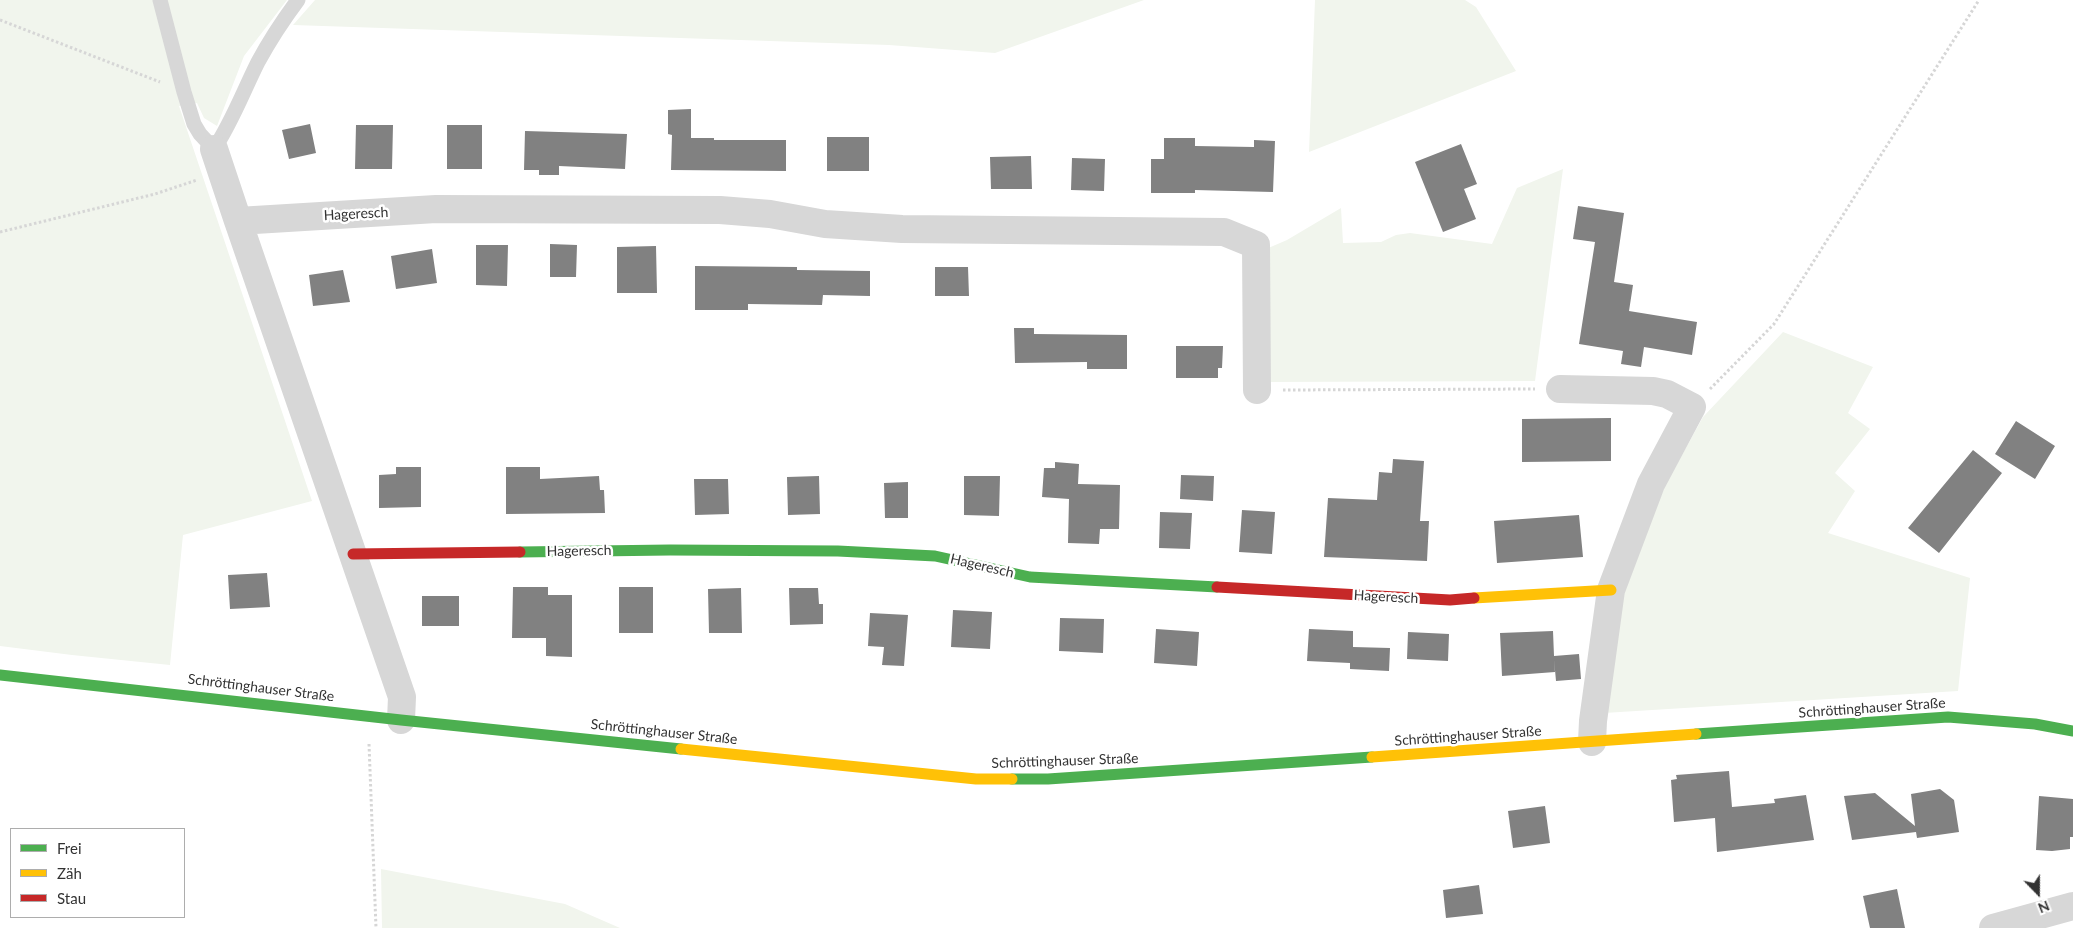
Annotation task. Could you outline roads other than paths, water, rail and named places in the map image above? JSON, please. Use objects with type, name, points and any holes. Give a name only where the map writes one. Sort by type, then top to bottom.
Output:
[{"type":"main road","name":"Hageresch","points":[[353,554],[670,550],[838,551],[935,556],[1030,577],[1443,600],[1611,590]]},
{"type":"main road","name":"Schröttinghauser Straße","points":[[0,675],[401,720],[976,779],[1048,780],[1948,717],[2035,724],[2073,731]]},
{"type":"street","points":[[218,160],[402,697],[401,720]]},
{"type":"street","name":"Hageresch","points":[[238,221],[436,210],[720,210],[770,214],[825,224],[894,229],[1224,232],[1256,245],[1257,390]]},
{"type":"street","points":[[1560,389],[1653,391],[1667,394],[1692,407],[1651,484],[1611,590],[1593,720],[1592,742]]},
{"type":"street","points":[[1993,928],[2073,906]]},
{"type":"lane","points":[[160,0],[194,124],[218,160]]},
{"type":"lane","points":[[218,160],[229,126],[258,63],[275,33],[298,0]]}]
